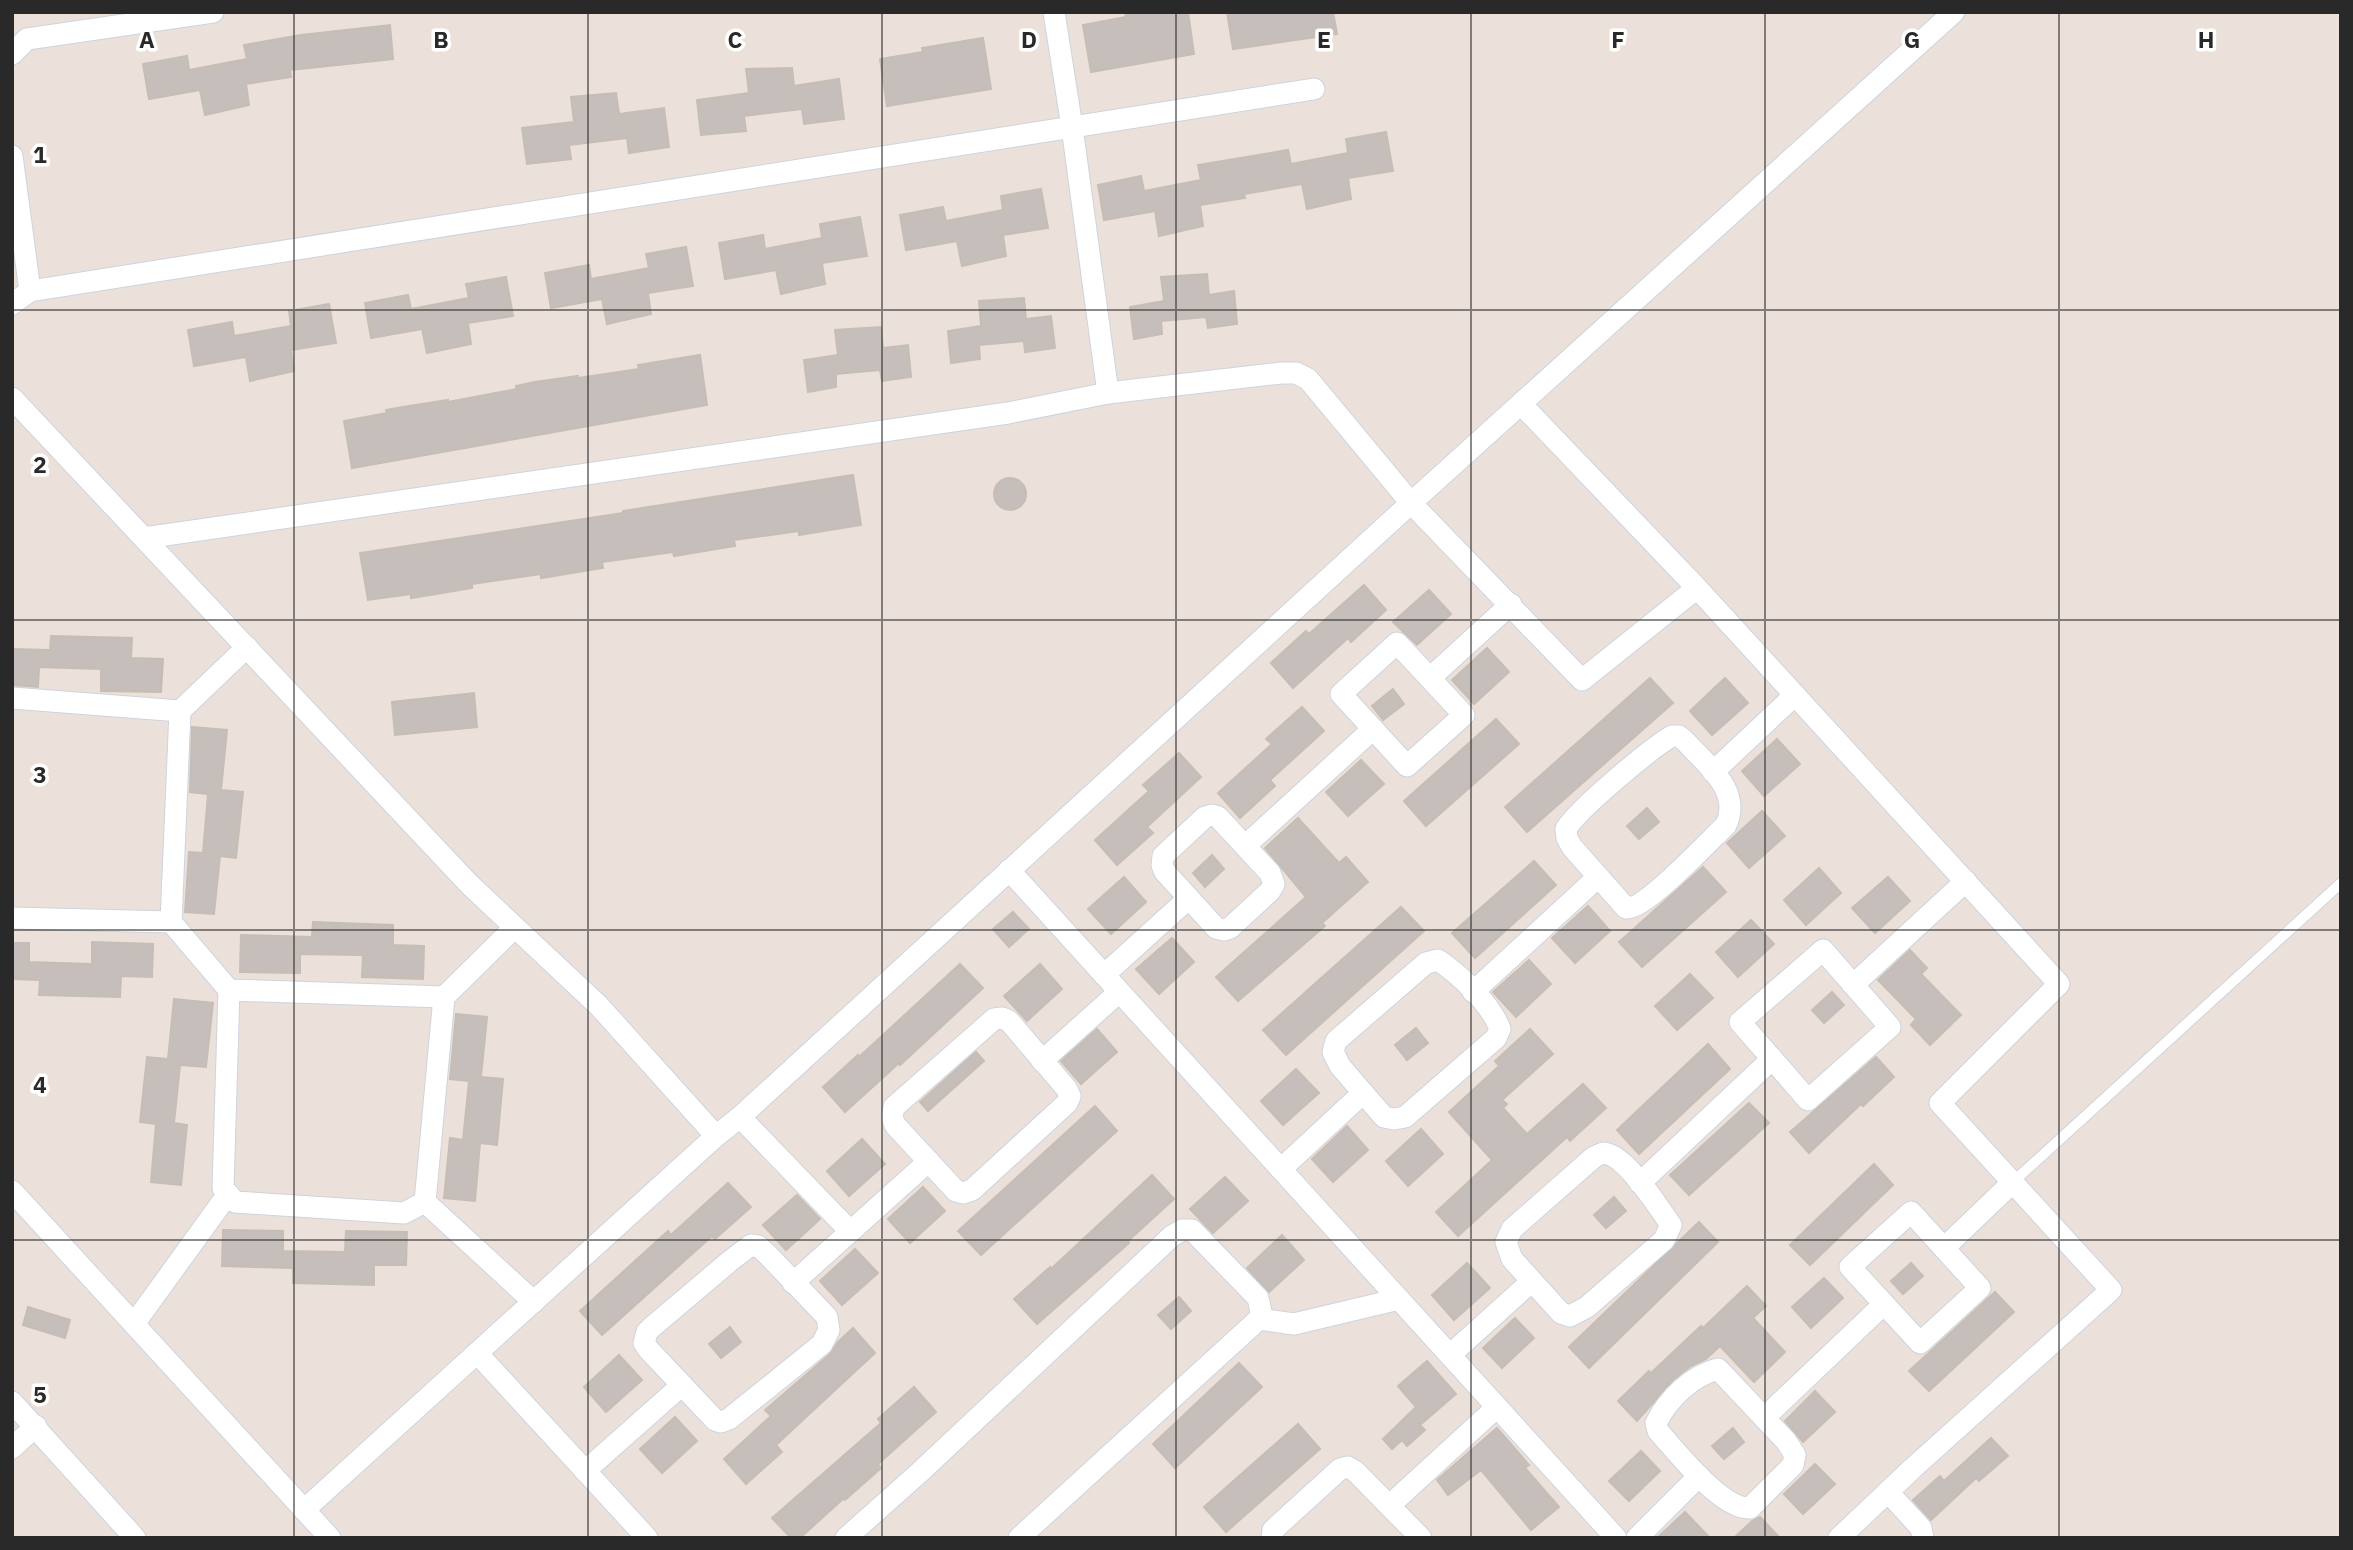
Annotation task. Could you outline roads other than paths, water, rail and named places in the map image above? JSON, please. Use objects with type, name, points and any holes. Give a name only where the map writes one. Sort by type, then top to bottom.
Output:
[{"type":"street","points":[[12,54],[27,39],[213,12]]},
{"type":"street","points":[[1054,12],[1108,393]]},
{"type":"street","points":[[304,1510],[1954,12]]},
{"type":"street","points":[[12,304],[30,291],[1314,89]]},
{"type":"street","points":[[12,156],[30,291]]},
{"type":"street","points":[[144,538],[1009,413],[1108,393],[1261,373],[1296,373],[1308,379],[1411,503],[1582,680],[1696,588]]},
{"type":"street","points":[[12,398],[469,884],[599,1006],[716,1136]]},
{"type":"street","points":[[1522,405],[1696,588],[2059,984],[1940,1103],[2111,1290],[1839,1538]]},
{"type":"street","points":[[1430,678],[1511,604]]},
{"type":"street","points":[[1397,643],[1464,715],[1407,766],[1373,729],[1341,694],[1397,643]]},
{"type":"street","points":[[247,648],[180,711],[171,922],[229,989],[223,1188],[235,1202],[404,1213],[425,1202]]},
{"type":"street","points":[[1713,772],[1795,695]]},
{"type":"street","points":[[12,698],[180,711]]},
{"type":"street","points":[[1245,846],[1373,729]]},
{"type":"street","points":[[1672,736],[1679,736],[1728,792],[1732,810],[1726,825],[1648,898],[1631,909],[1626,908],[1597,878],[1567,838],[1566,830],[1578,815],[1653,749],[1672,736]]},
{"type":"street","points":[[1212,815],[1218,817],[1270,873],[1273,884],[1270,891],[1230,928],[1224,930],[1216,928],[1189,898],[1166,872],[1162,865],[1163,856],[1205,817],[1212,815]]},
{"type":"street","points":[[1009,870],[1616,1538]]},
{"type":"street","points":[[1473,992],[1597,878]]},
{"type":"street","points":[[1853,985],[1966,881]]},
{"type":"street","points":[[1104,975],[1189,898]]},
{"type":"street","points":[[12,918],[171,922]]},
{"type":"street","points":[[425,1202],[444,997],[516,927]]},
{"type":"street","points":[[1823,950],[1853,985],[1891,1027],[1808,1100],[1740,1022],[1823,950]]},
{"type":"street","points":[[1438,960],[1456,972],[1496,1019],[1500,1029],[1496,1038],[1405,1117],[1384,1117],[1363,1093],[1336,1059],[1333,1052],[1336,1041],[1426,963],[1438,960]]},
{"type":"street","points":[[229,989],[444,997]]},
{"type":"street","points":[[1042,1060],[1119,992]]},
{"type":"street","points":[[994,1019],[1009,1021],[1042,1060],[1066,1088],[1070,1096],[1067,1104],[972,1190],[963,1193],[956,1191],[895,1125],[892,1117],[894,1107],[994,1019]]},
{"type":"street","points":[[1640,1183],[1772,1059]]},
{"type":"street","points":[[1281,1169],[1363,1093]]},
{"type":"street","points":[[740,1117],[850,1231]]},
{"type":"street","points":[[1604,1153],[1611,1153],[1616,1157],[1640,1183],[1671,1225],[1664,1240],[1587,1307],[1570,1316],[1561,1313],[1512,1259],[1506,1241],[1512,1228],[1594,1157],[1604,1153]]},
{"type":"street","points":[[793,1283],[929,1161]]},
{"type":"street","points":[[1944,1248],[2013,1182]]},
{"type":"street","points":[[12,1191],[330,1538]]},
{"type":"street","points":[[134,1324],[228,1194]]},
{"type":"street","points":[[425,1202],[534,1301]]},
{"type":"street","points":[[1910,1212],[1944,1248],[1980,1288],[1920,1343],[1850,1267],[1910,1212]]},
{"type":"street","points":[[846,1538],[1166,1242],[1182,1230],[1192,1230],[1258,1298],[1261,1312],[1259,1319],[1019,1538]]},
{"type":"street","points":[[751,1245],[758,1246],[793,1283],[827,1317],[829,1330],[822,1344],[729,1419],[721,1422],[715,1420],[644,1343],[652,1328],[751,1245]]},
{"type":"street","points":[[1450,1355],[1532,1281]]},
{"type":"street","points":[[1259,1319],[1294,1324],[1399,1299]]},
{"type":"street","points":[[1764,1418],[1884,1304]]},
{"type":"street","points":[[477,1353],[647,1538]]},
{"type":"street","points":[[1718,1369],[1786,1441],[1795,1455],[1793,1465],[1750,1508],[1741,1508],[1699,1476],[1658,1431],[1656,1423],[1671,1400],[1696,1378],[1718,1369]]},
{"type":"street","points":[[585,1471],[681,1386]]},
{"type":"street","points":[[12,1402],[135,1538]]},
{"type":"street","points":[[1390,1505],[1497,1407]]},
{"type":"street","points":[[12,1448],[36,1426]]},
{"type":"street","points":[[1272,1538],[1273,1530],[1340,1469],[1348,1467],[1421,1538]]},
{"type":"street","points":[[1637,1538],[1699,1476]]},
{"type":"street","points":[[1888,1492],[1921,1528],[1923,1538]]},
{"type":"lane","points":[[2013,1182],[2341,883]]}]
